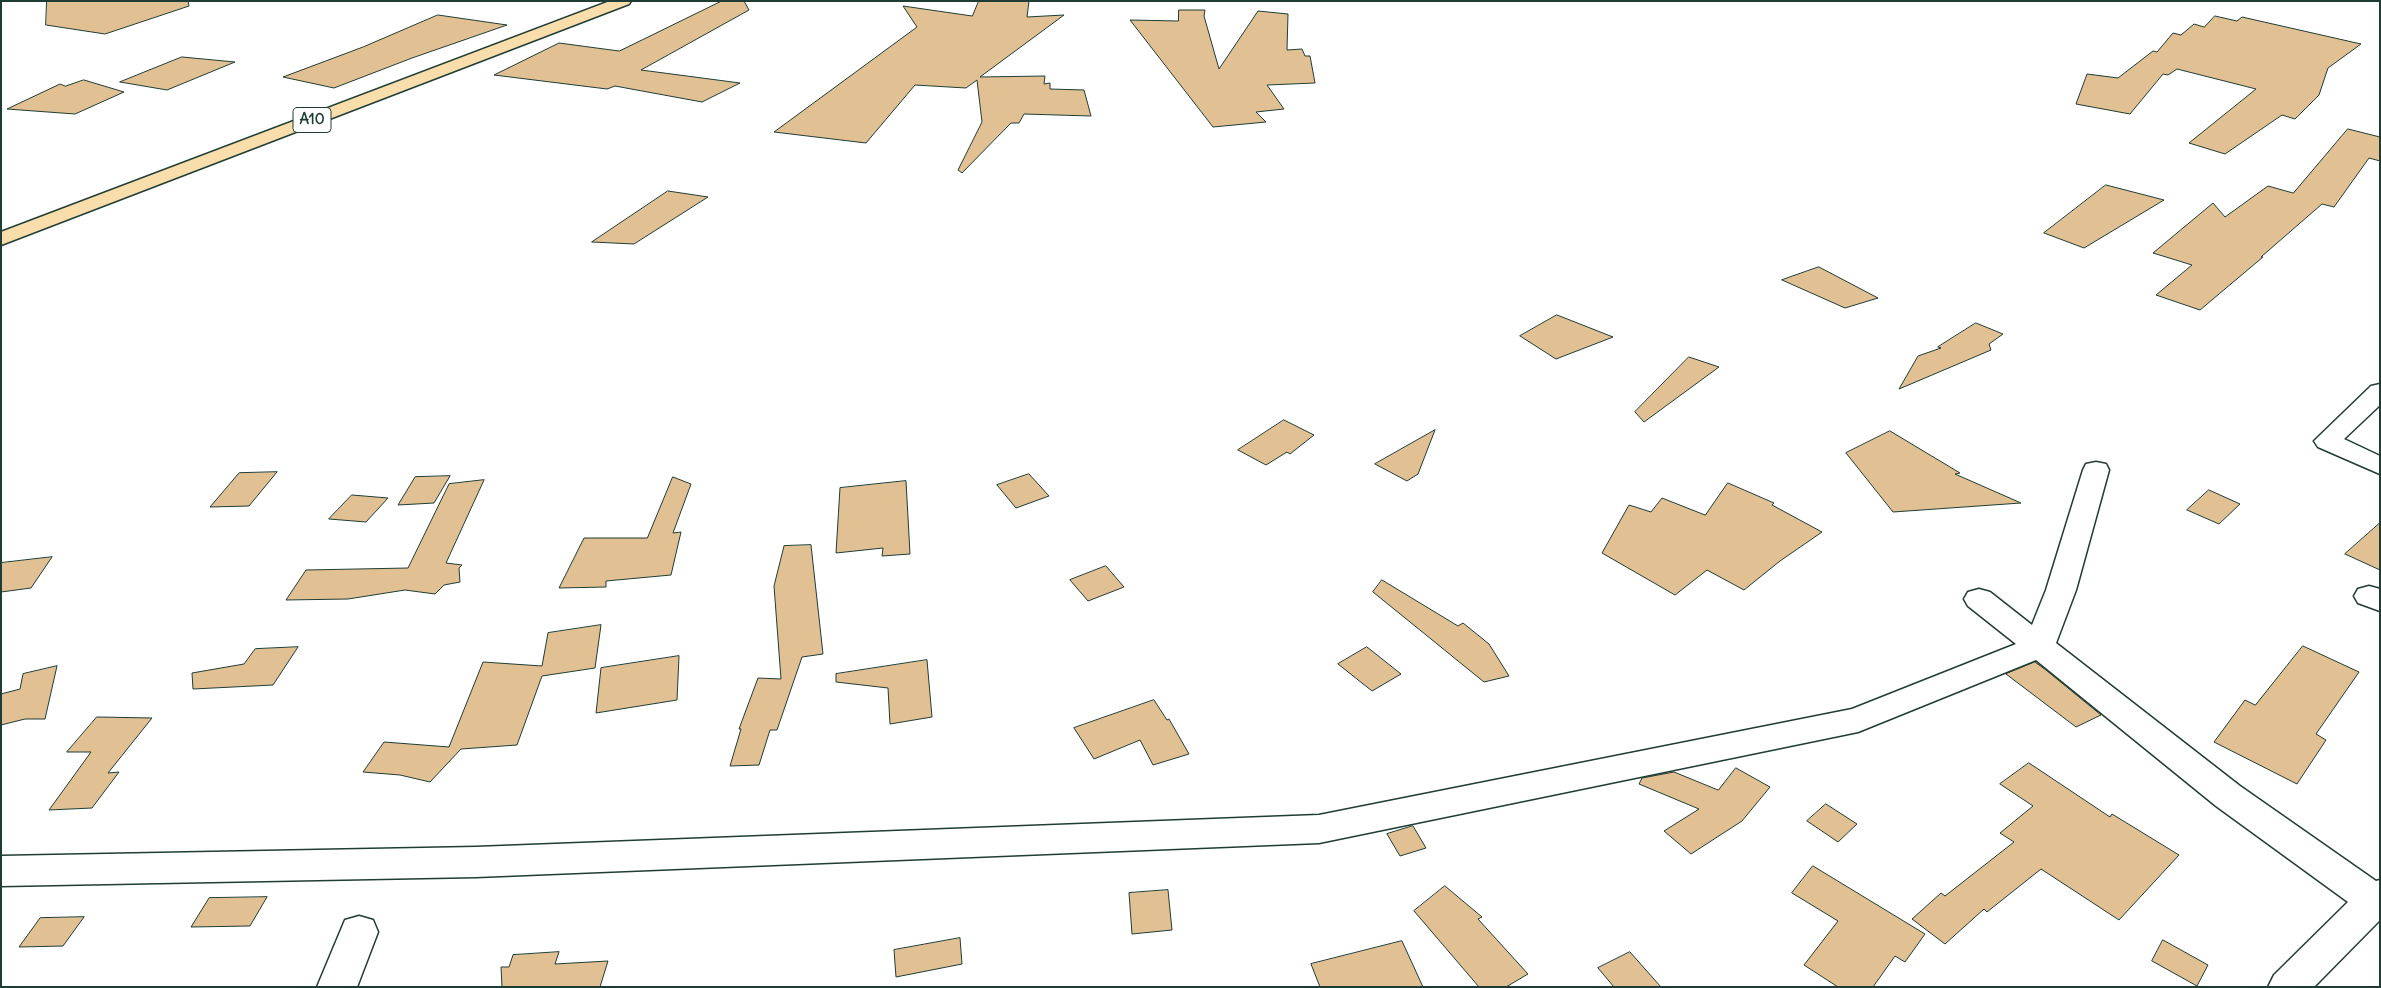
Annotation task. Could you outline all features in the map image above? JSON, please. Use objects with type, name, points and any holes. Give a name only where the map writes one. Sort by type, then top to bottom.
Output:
[{"type":"highway","name":"A10","points":[[1,239],[624,1]]},
{"type":"street","points":[[2380,391],[2327,442],[2380,466]]},
{"type":"street","points":[[1,871],[476,862],[1320,829],[1858,720],[2039,647],[2061,590],[2096,470]]},
{"type":"street","points":[[1979,600],[2228,796],[2378,900],[2288,987]]},
{"type":"street","points":[[337,987],[359,932]]},
{"type":"building","points":[[47,1],[188,1],[189,6],[105,34],[46,25]]},
{"type":"building","points":[[722,1],[744,1],[749,10],[641,70],[740,83],[702,102],[615,86],[607,89],[494,75],[559,43],[619,51]]},
{"type":"building","points":[[979,1],[1029,1],[1027,17],[1064,15],[980,77],[1045,76],[1044,84],[1050,83],[1050,89],[1084,90],[1091,116],[1024,114],[1019,123],[1011,123],[962,173],[958,170],[982,122],[977,80],[966,88],[915,85],[866,143],[774,132],[917,27],[903,6],[972,16]]},
{"type":"building","points":[[1179,10],[1205,10],[1204,16],[1219,69],[1258,11],[1288,14],[1287,50],[1302,49],[1305,56],[1310,56],[1315,83],[1267,85],[1284,109],[1256,112],[1266,122],[1213,127],[1130,20],[1178,21]]},
{"type":"building","points":[[438,15],[507,25],[334,88],[283,77],[363,47]]},
{"type":"building","points":[[2215,16],[2237,21],[2242,17],[2361,44],[2328,68],[2319,95],[2295,119],[2282,115],[2225,154],[2189,143],[2256,89],[2177,69],[2168,75],[2163,74],[2130,114],[2076,104],[2087,74],[2118,78],[2153,51],[2157,52],[2173,33],[2181,35],[2194,24],[2204,27]]},
{"type":"building","points":[[182,57],[235,62],[167,90],[120,82]]},
{"type":"building","points":[[84,80],[124,92],[75,114],[7,109],[60,84],[65,86]]},
{"type":"building","points":[[2348,129],[2380,137],[2380,161],[2369,158],[2334,207],[2322,204],[2200,310],[2156,295],[2192,265],[2153,253],[2213,203],[2225,217],[2268,186],[2293,193]]},
{"type":"building","points":[[2106,185],[2164,200],[2084,248],[2044,233]]},
{"type":"building","points":[[668,191],[708,197],[634,244],[592,242]]},
{"type":"building","points":[[1819,267],[1878,298],[1845,308],[1782,280]]},
{"type":"building","points":[[1557,315],[1613,337],[1556,359],[1520,336]]},
{"type":"building","points":[[1976,323],[2003,334],[1989,344],[1991,350],[1899,389],[1918,356],[1941,348],[1938,347]]},
{"type":"building","points":[[1689,357],[1719,367],[1644,422],[1635,412]]},
{"type":"building","points":[[1284,420],[1314,435],[1290,454],[1287,452],[1266,465],[1238,450]]},
{"type":"building","points":[[1435,430],[1418,474],[1407,481],[1375,464]]},
{"type":"building","points":[[1890,431],[1960,473],[1955,474],[2021,503],[1893,512],[1846,453]]},
{"type":"building","points":[[277,472],[249,506],[210,507],[239,473]]},
{"type":"building","points":[[1029,474],[1049,496],[1016,508],[997,485]]},
{"type":"building","points":[[450,476],[434,503],[398,505],[415,477]]},
{"type":"building","points":[[673,477],[691,484],[673,533],[681,532],[671,575],[606,581],[606,587],[559,588],[584,538],[647,538]]},
{"type":"building","points":[[484,480],[446,563],[462,565],[459,568],[460,582],[444,585],[435,594],[405,590],[348,599],[286,600],[306,570],[408,568],[449,484]]},
{"type":"building","points":[[906,481],[910,554],[882,556],[883,548],[836,553],[840,488]]},
{"type":"building","points":[[1728,483],[1774,503],[1772,505],[1822,532],[1780,561],[1744,590],[1707,570],[1675,595],[1602,553],[1629,505],[1651,512],[1662,498],[1705,515]]},
{"type":"building","points":[[2209,490],[2240,504],[2219,524],[2187,510]]},
{"type":"building","points":[[352,495],[388,498],[366,522],[329,519]]},
{"type":"building","points":[[2380,523],[2380,570],[2345,554]]},
{"type":"building","points":[[811,545],[823,654],[802,657],[777,730],[770,730],[759,765],[730,766],[741,729],[739,729],[758,678],[781,679],[774,586],[784,546]]},
{"type":"building","points":[[52,557],[31,588],[1,592],[1,563]]},
{"type":"building","points":[[1106,566],[1124,587],[1088,601],[1070,580]]},
{"type":"building","points":[[1382,580],[1458,626],[1463,623],[1489,644],[1509,676],[1484,682],[1373,592]]},
{"type":"building","points":[[601,625],[595,668],[542,676],[517,745],[461,749],[430,782],[400,775],[363,772],[384,742],[449,747],[483,662],[542,666],[548,633]]},
{"type":"building","points":[[2303,646],[2359,672],[2316,734],[2326,740],[2297,784],[2214,742],[2245,700],[2255,705]]},
{"type":"building","points":[[298,647],[273,685],[193,689],[192,673],[244,664],[255,649]]},
{"type":"building","points":[[1367,647],[1401,674],[1372,691],[1338,664]]},
{"type":"building","points":[[679,656],[677,700],[596,713],[601,668]]},
{"type":"building","points":[[927,660],[932,717],[890,724],[888,688],[836,682],[836,674]]},
{"type":"building","points":[[2035,662],[2101,715],[2076,727],[2006,674]]},
{"type":"building","points":[[57,666],[45,719],[25,719],[1,725],[1,694],[20,689],[23,674]]},
{"type":"building","points":[[1154,700],[1167,720],[1169,719],[1189,754],[1153,765],[1140,740],[1094,759],[1074,728]]},
{"type":"building","points":[[97,717],[152,718],[108,773],[119,772],[92,808],[49,810],[91,752],[67,752]]},
{"type":"building","points":[[2029,763],[2110,817],[2112,814],[2179,855],[2119,920],[2041,869],[1987,912],[1984,909],[1945,944],[1912,919],[1941,893],[1945,896],[2014,842],[2000,833],[2033,806],[2000,784]]},
{"type":"building","points":[[1736,768],[1770,787],[1742,821],[1691,854],[1664,831],[1699,809],[1639,784],[1642,778],[1674,772],[1718,790]]},
{"type":"building","points":[[1826,804],[1857,824],[1838,842],[1807,821]]},
{"type":"building","points":[[1413,826],[1426,848],[1400,856],[1387,834]]},
{"type":"building","points":[[1813,866],[1925,934],[1905,962],[1895,956],[1873,987],[1838,987],[1804,965],[1838,921],[1792,893]]},
{"type":"building","points":[[1445,886],[1482,917],[1478,919],[1528,974],[1506,987],[1479,987],[1414,911]]},
{"type":"building","points":[[1168,890],[1172,930],[1132,934],[1129,893]]},
{"type":"building","points":[[267,897],[250,926],[191,927],[209,898]]},
{"type":"building","points":[[84,917],[63,946],[19,947],[40,918]]},
{"type":"building","points":[[960,938],[962,964],[896,977],[894,950]]},
{"type":"building","points":[[2163,940],[2208,965],[2197,986],[2152,961]]},
{"type":"building","points":[[1402,941],[1423,987],[1320,987],[1311,964]]},
{"type":"building","points":[[559,952],[555,964],[608,961],[600,987],[502,987],[501,967],[509,967],[513,955]]},
{"type":"building","points":[[1630,952],[1661,987],[1614,987],[1598,968]]}]
